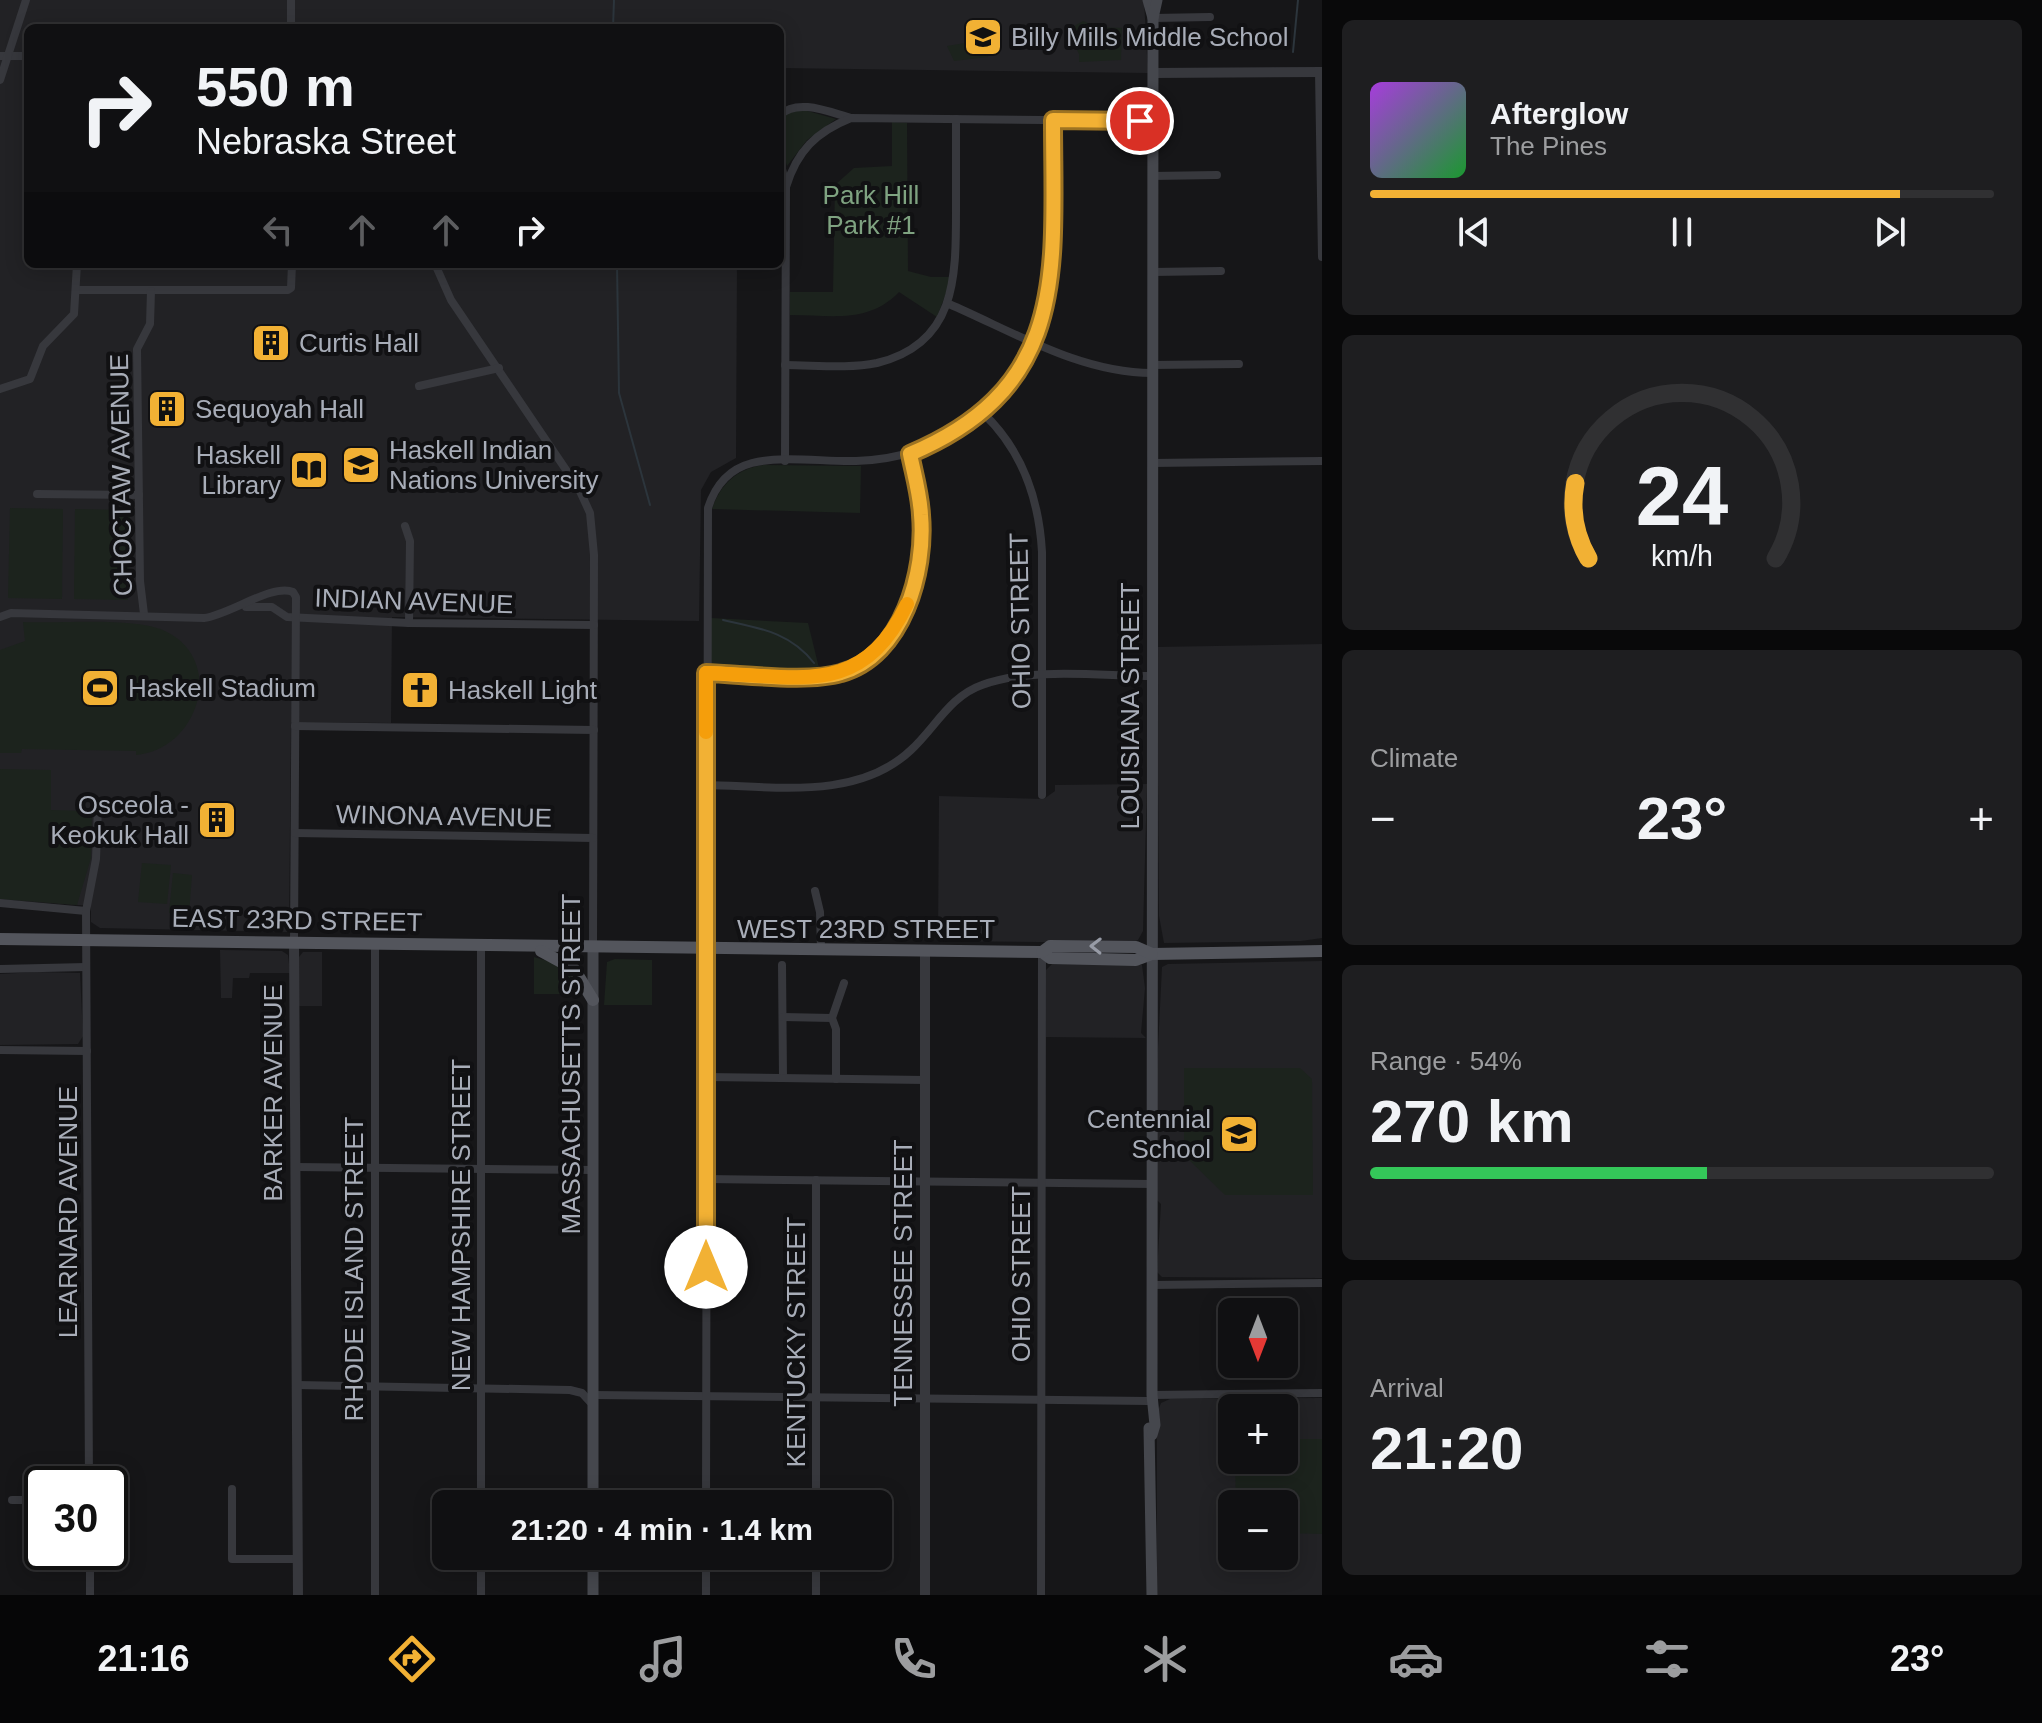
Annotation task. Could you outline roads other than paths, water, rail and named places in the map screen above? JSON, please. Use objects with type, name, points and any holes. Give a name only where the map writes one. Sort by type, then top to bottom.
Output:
[{"type":"main road","name":"LOUISIANA STREET","points":[[1148,0],[1153,18]]},
{"type":"main road","name":"LOUISIANA STREET","points":[[1152,1595],[1152,1435],[1155,1425],[1150,1398],[1152,176],[1153,18],[1157,0]]},
{"type":"main road","name":"EAST 23RD STREET","points":[[0,939],[294,941],[593,949]]},
{"type":"main road","name":"WEST 23RD STREET","points":[[593,949],[1042,952],[1050,946],[1091,946],[1136,947],[1152,954],[1322,951]]},
{"type":"main road","points":[[531,947],[574,969],[593,1000]]},
{"type":"main road","name":"MASSACHUSETTS STREET","points":[[593,949],[593,1490]]},
{"type":"main road","points":[[593,1570],[593,1595]]},
{"type":"street","points":[[0,80],[4,56],[26,0]]},
{"type":"street","points":[[291,0],[291,24]]},
{"type":"street","points":[[1153,18],[1210,17]]},
{"type":"street","points":[[1153,73],[1321,72],[1322,257]]},
{"type":"street","points":[[784,112],[802,106],[851,118],[1153,121]]},
{"type":"street","points":[[786,187],[800,154],[818,134],[851,118]]},
{"type":"street","points":[[785,365],[861,365],[894,358],[927,336],[949,304],[956,262],[956,119]]},
{"type":"street","points":[[706,1490],[706,517],[711,498],[721,481],[737,468],[755,462],[864,461],[910,454],[952,435],[983,413],[1014,379],[1035,342],[1047,305],[1051,271],[1053,120]]},
{"type":"street","points":[[1152,176],[1217,175]]},
{"type":"street","points":[[784,178],[785,461]]},
{"type":"street","points":[[0,389],[26,382],[34,374],[43,346],[74,314],[77,268]]},
{"type":"street","points":[[77,290],[291,288],[292,268]]},
{"type":"street","name":"MASSACHUSETTS STREET","points":[[436,268],[441,285],[586,501],[593,537],[593,949]]},
{"type":"street","points":[[1152,272],[1221,271]]},
{"type":"street","name":"CHOCTAW AVENUE","points":[[144,614],[140,581],[137,349],[151,321],[151,291]]},
{"type":"street","points":[[949,304],[1097,368],[1152,369],[1239,364]]},
{"type":"street","points":[[419,386],[499,368]]},
{"type":"street","name":"OHIO STREET","points":[[983,413],[1018,457],[1038,513],[1042,552],[1042,795]]},
{"type":"street","points":[[706,673],[839,674],[864,662],[883,646],[908,602],[920,553],[921,516],[910,454]]},
{"type":"street","points":[[1152,463],[1322,461]]},
{"type":"street","points":[[37,494],[139,495]]},
{"type":"street","points":[[405,526],[410,541],[409,623]]},
{"type":"street","name":"INDIAN AVENUE","points":[[0,617],[11,613],[144,614],[204,618],[236,609],[279,589],[293,592]]},
{"type":"street","name":"BARKER AVENUE","points":[[293,592],[296,617],[294,941],[298,1595]]},
{"type":"street","name":"INDIAN AVENUE","points":[[236,609],[267,606],[287,617],[409,623],[594,625]]},
{"type":"street","points":[[706,785],[820,786],[857,781],[883,771],[904,756],[952,704],[976,687],[1007,678],[1152,676]]},
{"type":"street","points":[[295,726],[594,730]]},
{"type":"street","name":"LEARNARD AVENUE","points":[[89,1466],[86,911],[96,859],[98,807]]},
{"type":"street","name":"WINONA AVENUE","points":[[295,833],[593,838]]},
{"type":"street","points":[[815,891],[820,912],[821,949]]},
{"type":"street","points":[[0,903],[86,911]]},
{"type":"street","name":"RHODE ISLAND STREET","points":[[375,944],[375,1595]]},
{"type":"street","name":"NEW HAMPSHIRE STREET","points":[[481,946],[481,1490]]},
{"type":"street","name":"TENNESSEE STREET","points":[[925,950],[925,1595]]},
{"type":"street","name":"OHIO STREET","points":[[1041,1595],[1042,952]]},
{"type":"street","points":[[782,965],[783,1078]]},
{"type":"street","points":[[0,969],[86,967]]},
{"type":"street","points":[[836,1079],[836,1029],[832,1018],[837,995],[844,983]]},
{"type":"street","points":[[783,1017],[832,1018]]},
{"type":"street","points":[[0,1050],[87,1051]]},
{"type":"street","points":[[707,1077],[925,1080]]},
{"type":"street","points":[[296,1167],[594,1170]]},
{"type":"street","points":[[706,1179],[1152,1184]]},
{"type":"street","name":"KENTUCKY STREET","points":[[816,1180],[816,1490]]},
{"type":"street","points":[[1152,1285],[1322,1283]]},
{"type":"street","points":[[297,1385],[570,1390],[614,1394],[1041,1400],[1322,1393]]},
{"type":"street","points":[[570,1390],[582,1393],[603,1389],[614,1394]]},
{"type":"street","points":[[232,1489],[232,1559],[298,1559]]},
{"type":"street","points":[[12,1500],[24,1500]]},
{"type":"street","points":[[90,1570],[90,1595]]},
{"type":"street","points":[[481,1570],[481,1595]]},
{"type":"street","points":[[706,1570],[706,1595]]},
{"type":"street","points":[[816,1570],[816,1595]]},
{"type":"waterway","points":[[613,24],[614,0]]},
{"type":"waterway","points":[[1293,52],[1298,0]]},
{"type":"waterway","points":[[617,268],[619,393],[650,505]]},
{"type":"waterway","points":[[723,620],[784,638],[795,644],[814,663]]},
{"type":"place","name":"Billy Mills Middle School","points":[[983,37]]},
{"type":"place","name":"Curtis Hall","points":[[271,343]]},
{"type":"place","name":"Sequoyah Hall","points":[[167,409]]},
{"type":"place","name":"Haskell Indian Nations University","points":[[361,465]]},
{"type":"place","name":"Haskell Library","points":[[309,470]]},
{"type":"place","name":"Haskell Stadium","points":[[100,688]]},
{"type":"place","name":"Haskell Light","points":[[420,690]]},
{"type":"place","name":"Osceola - Keokuk Hall","points":[[217,820]]},
{"type":"place","name":"Centennial School","points":[[1239,1134]]},
{"type":"park label","name":"Park Hill Park #1","points":[[871,210]]}]
